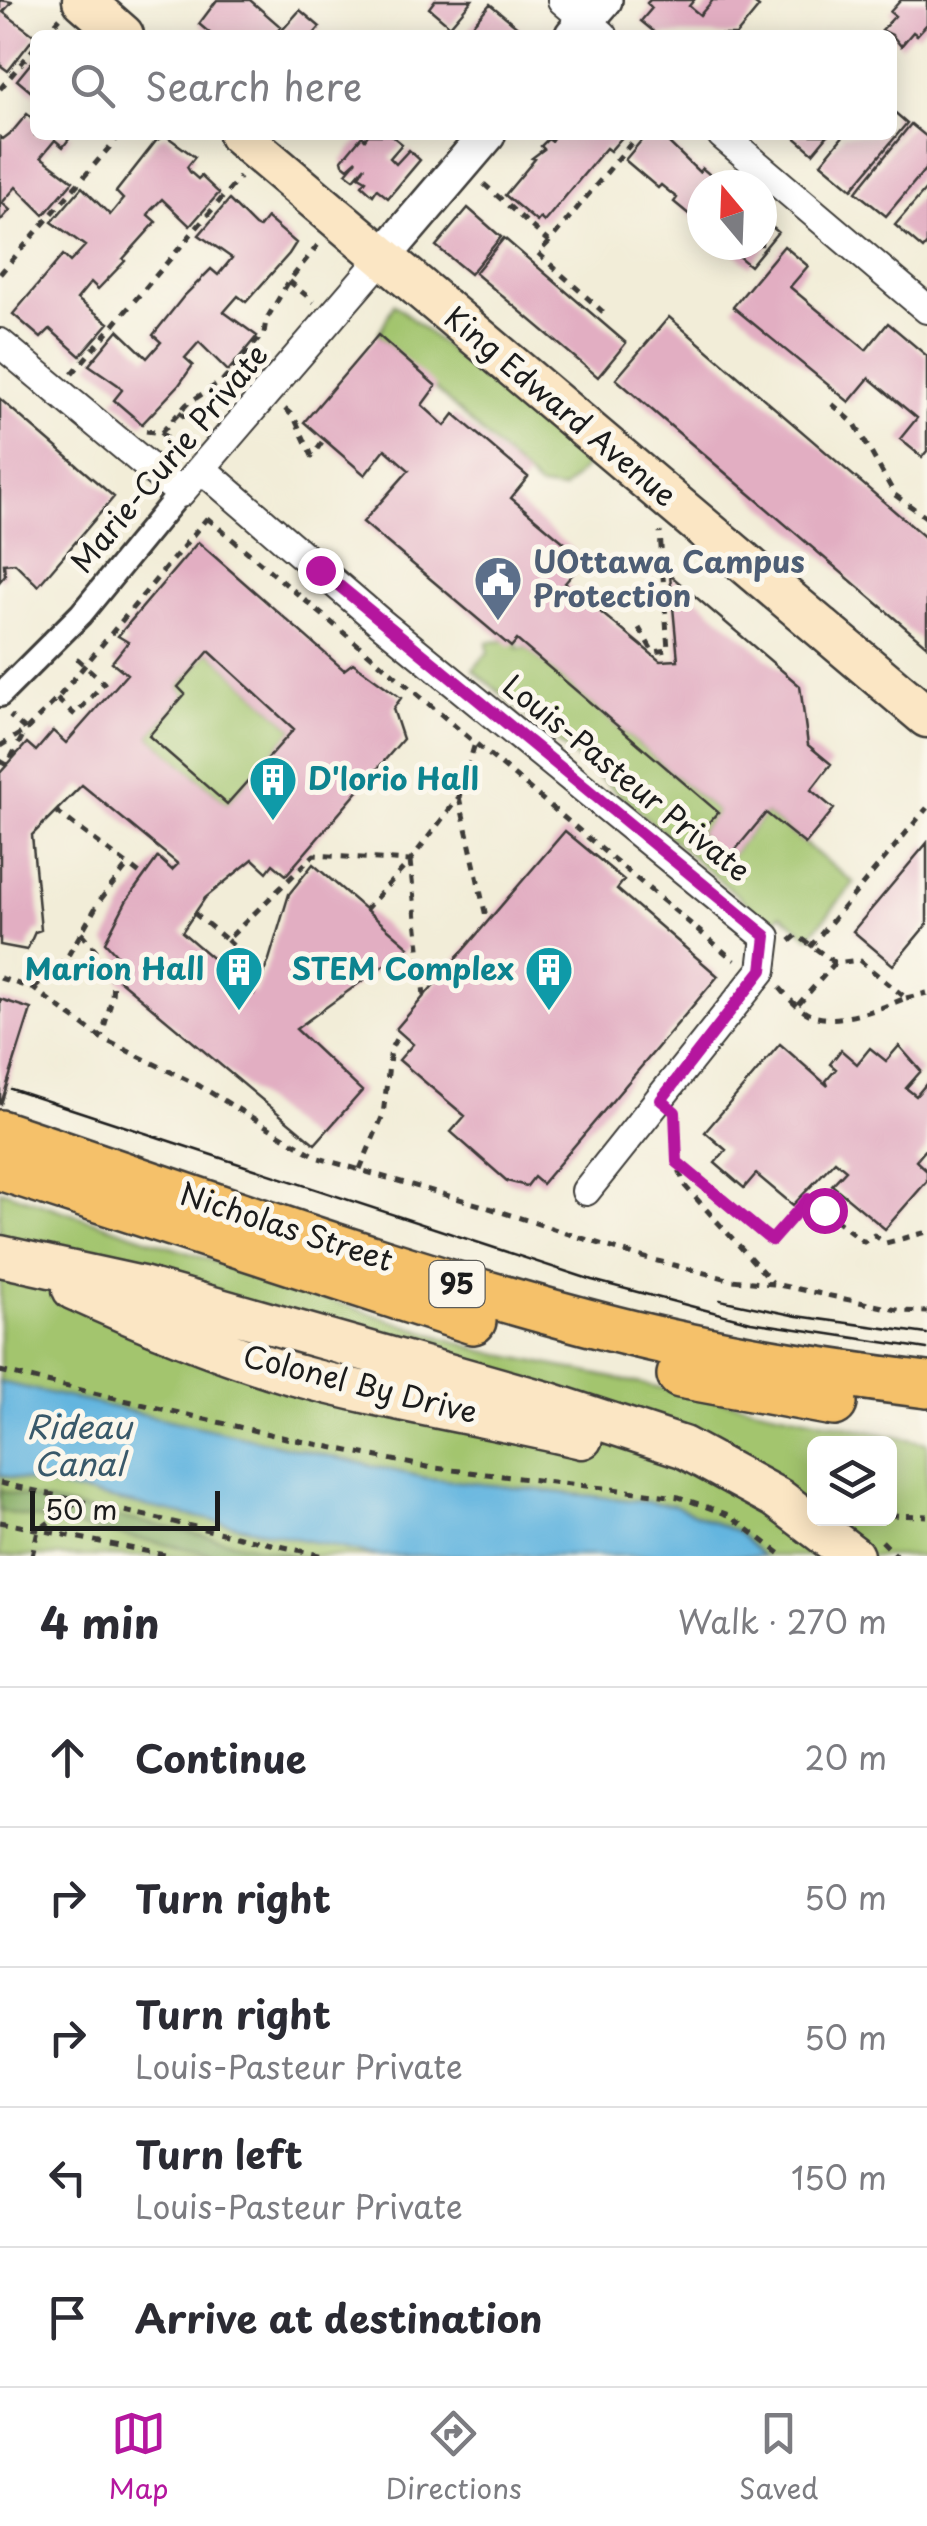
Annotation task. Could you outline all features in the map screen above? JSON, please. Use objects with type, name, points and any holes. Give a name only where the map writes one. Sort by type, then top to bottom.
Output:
[{"type":"main road","points":[[82,0],[117,30]]},
{"type":"main road","name":"King Edward Avenue","points":[[250,144],[927,718]]},
{"type":"main road","name":"Nicholas Street","points":[[0,1133],[436,1278],[616,1330],[828,1371],[927,1385]]},
{"type":"main road","name":"Nicholas Street","points":[[0,1166],[528,1338],[714,1382],[927,1415]]},
{"type":"main road","name":"Colonel By Drive","points":[[1,1256],[142,1287],[546,1402],[683,1446],[777,1498],[854,1556]]},
{"type":"street","points":[[382,258],[483,140]]},
{"type":"street","points":[[728,140],[927,308]]},
{"type":"street","name":"Marie-Curie Private","points":[[3,704],[180,493],[193,460],[268,394],[382,258]]},
{"type":"street","points":[[0,343],[180,493]]},
{"type":"street","name":"Louis-Pasteur Private","points":[[193,460],[380,622],[766,936],[762,970]]},
{"type":"street","points":[[586,1192],[762,970]]},
{"type":"path","points":[[0,89],[30,53]]},
{"type":"path","points":[[0,274],[116,140]]},
{"type":"path","points":[[603,312],[538,254],[634,140]]},
{"type":"path","points":[[58,392],[250,144]]},
{"type":"path","points":[[461,166],[549,242]]},
{"type":"path","points":[[162,433],[179,412],[222,382],[264,332],[266,320],[289,281],[323,239]]},
{"type":"path","points":[[289,281],[318,306]]},
{"type":"path","points":[[264,332],[273,340]]},
{"type":"path","points":[[268,394],[294,416],[312,456],[322,442]]},
{"type":"path","points":[[832,404],[855,424],[895,495],[927,518]]},
{"type":"path","points":[[179,412],[207,436]]},
{"type":"path","points":[[114,439],[130,428],[162,433],[193,460]]},
{"type":"path","points":[[0,746],[26,730],[57,699],[214,510]]},
{"type":"path","points":[[207,518],[736,961],[762,970]]},
{"type":"path","points":[[639,628],[652,652],[668,650],[659,526]]},
{"type":"path","points":[[56,640],[104,683],[75,715],[57,699]]},
{"type":"path","points":[[3,704],[26,730]]},
{"type":"path","points":[[365,910],[410,862],[459,797],[474,742],[496,714]]},
{"type":"path","points":[[0,761],[7,765],[26,730]]},
{"type":"path","points":[[459,797],[487,921]]},
{"type":"path","points":[[810,946],[927,808]]},
{"type":"path","points":[[56,811],[144,877]]},
{"type":"path","points":[[227,940],[314,855],[410,862]]},
{"type":"path","points":[[410,862],[424,996]]},
{"type":"path","points":[[34,988],[70,954],[100,900],[128,865]]},
{"type":"path","points":[[194,912],[246,958],[239,965],[224,954],[220,958],[249,983],[246,986]]},
{"type":"path","points":[[82,933],[111,966],[113,998],[101,1038]]},
{"type":"path","points":[[906,998],[859,960],[835,964],[797,1006],[814,1016],[864,1015],[927,993]]},
{"type":"path","points":[[0,978],[34,988],[101,1038],[198,1086],[319,1158],[634,1255],[732,1280],[774,1284],[902,1311],[927,1312]]},
{"type":"path","points":[[360,1169],[383,1116],[391,1048],[400,1032]]},
{"type":"path","points":[[661,1100],[675,1112],[677,1162],[684,1185],[774,1284]]},
{"type":"path","points":[[677,1162],[772,1240],[808,1199],[864,1242],[874,1235],[886,1243],[927,1232]]},
{"type":"path","points":[[0,1371],[427,1467],[678,1497],[730,1516],[783,1556]]},
{"type":"path","points":[[0,1483],[324,1556]]},
{"type":"path","points":[[32,1556],[38,1530],[81,1500]]},
{"type":"path","points":[[897,1514],[927,1516]]},
{"type":"path","points":[[0,1522],[170,1556]]},
{"type":"green space","points":[[394,304],[587,465],[563,490],[539,487],[378,335]]},
{"type":"green space","points":[[517,640],[517,648],[527,648],[718,812],[699,833],[727,860],[766,813],[854,883],[809,937],[781,914],[771,924],[473,670],[488,652],[487,642]]},
{"type":"green space","points":[[209,651],[294,729],[227,804],[149,736],[185,694],[178,687]]},
{"type":"green space","points":[[0,1190],[483,1351],[893,1436],[807,1436],[807,1526],[897,1526],[897,1437],[927,1443],[927,1556],[763,1556],[739,1533],[674,1505],[426,1478],[0,1382]]},
{"type":"green space","points":[[0,1475],[379,1556],[0,1556]]},
{"type":"green space","points":[[0,1491],[297,1556],[223,1556],[0,1511]]},
{"type":"water","name":"Rideau Canal","points":[[0,1382],[426,1478],[674,1505],[739,1533],[763,1556],[379,1556],[0,1475]]},
{"type":"building","points":[[0,0],[12,2],[3,12],[30,32],[30,42],[8,71],[0,65]]},
{"type":"building","points":[[217,0],[250,0],[281,27],[206,30],[199,24]]},
{"type":"building","points":[[435,0],[472,0],[450,26],[429,8]]},
{"type":"building","points":[[694,0],[689,6],[700,15],[713,0],[750,0],[759,7],[740,30],[652,30],[641,21],[652,8],[647,3]]},
{"type":"building","points":[[901,0],[927,0],[927,24],[901,46],[897,30],[882,30],[895,16],[890,12]]},
{"type":"building","points":[[490,4],[521,30],[468,30]]},
{"type":"building","points":[[300,10],[320,27],[317,30],[282,30]]},
{"type":"building","points":[[30,64],[30,91],[17,80]]},
{"type":"building","points":[[27,114],[30,116],[30,140],[55,140],[41,157],[73,181],[44,215],[16,187],[2,203],[10,210],[0,221],[0,137],[12,132]]},
{"type":"building","points":[[897,114],[907,123],[897,135]]},
{"type":"building","points":[[911,124],[927,137],[927,167],[886,216],[856,192]]},
{"type":"building","points":[[172,140],[195,157],[187,167],[190,172],[198,179],[201,176],[219,193],[190,226],[162,199],[151,210],[148,215],[156,222],[125,261],[98,289],[91,282],[77,299],[109,323],[80,356],[50,329],[41,338],[13,314],[63,255],[70,262],[85,246],[52,222],[82,187],[110,215],[123,199],[116,192],[156,141]]},
{"type":"building","points":[[359,140],[397,140],[402,144],[390,158],[396,164],[409,150],[420,160],[388,198],[377,189],[373,195],[362,185],[366,180],[359,176],[365,166],[354,179],[346,173],[357,160],[348,168],[342,160]]},
{"type":"building","points":[[620,140],[610,151],[606,148],[544,222],[540,218],[537,222],[505,195],[535,159],[532,158],[544,149],[541,146],[551,141]]},
{"type":"building","points":[[642,140],[666,140],[697,170],[687,170],[687,213],[674,202],[677,198],[661,185],[658,188],[625,160]]},
{"type":"building","points":[[798,140],[824,140],[813,153]]},
{"type":"building","points":[[840,140],[893,140],[852,189],[821,163]]},
{"type":"building","points":[[927,188],[927,244],[923,249],[895,225]]},
{"type":"building","points":[[229,200],[255,226],[259,228],[267,218],[296,243],[246,302],[238,296],[224,312],[257,336],[228,371],[199,342],[185,358],[193,365],[142,424],[114,400],[122,390],[118,385],[89,365],[118,330],[147,358],[161,342],[153,335],[184,296],[211,269],[218,275],[232,258],[199,235]]},
{"type":"building","points":[[468,208],[501,237],[470,274],[436,246]]},
{"type":"building","points":[[504,238],[626,343],[598,377],[475,273]]},
{"type":"building","points":[[784,246],[808,266],[790,287],[866,350],[888,323],[927,356],[927,451],[922,457],[900,439],[917,418],[869,378],[849,402],[733,307],[772,260],[777,260]]},
{"type":"building","points":[[669,317],[927,539],[927,646],[616,379]]},
{"type":"building","points":[[378,335],[436,386],[422,405],[445,426],[454,414],[528,477],[511,498],[585,560],[565,583],[660,661],[678,660],[670,575],[800,686],[808,745],[831,764],[811,790],[834,809],[805,844],[766,813],[727,860],[699,833],[718,812],[517,640],[511,647],[363,522],[409,470],[385,449],[365,475],[304,422]]},
{"type":"building","points":[[0,399],[114,497],[38,586],[15,563],[4,564],[5,575],[0,581]]},
{"type":"building","points":[[198,542],[344,670],[353,663],[401,698],[393,709],[403,739],[286,875],[273,864],[267,872],[253,859],[205,898],[182,932],[254,994],[289,894],[313,864],[409,947],[296,1029],[362,1091],[315,1144],[119,980],[128,967],[105,942],[127,900],[158,857],[172,870],[178,864],[82,785],[32,835],[41,930],[35,932],[27,950],[0,945],[0,773],[27,743],[36,751],[53,731],[66,743],[127,674],[112,662],[128,642],[118,636]],"holes":[[[209,651],[294,729],[227,804],[149,736],[185,694],[178,687]]]},
{"type":"building","name":"STEM Complex","points":[[565,831],[624,880],[617,889],[718,976],[542,1184],[534,1177],[527,1186],[507,1181],[451,1132],[465,1116],[399,1060],[413,1044],[396,1029]]},
{"type":"building","points":[[927,843],[927,924],[893,965],[853,931]]},
{"type":"building","points":[[0,999],[31,1009],[1,1104],[0,1104]]},
{"type":"building","points":[[780,1044],[828,1086],[826,1081],[836,1069],[830,1064],[841,1050],[857,1064],[870,1048],[886,1061],[899,1046],[921,1071],[906,1088],[916,1096],[927,1083],[927,1148],[916,1161],[927,1171],[927,1181],[885,1229],[832,1185],[846,1170],[835,1161],[793,1205],[756,1174],[744,1188],[715,1163],[726,1150],[705,1132]]},
{"type":"tram line","points":[[11,1089],[592,1280],[751,1322],[927,1349]]},
{"type":"tram line","points":[[720,1300],[797,1316],[927,1334]]},
{"type":"place","name":"UOttawa Campus Protection","points":[[498,622]]},
{"type":"place","name":"D'lorio Hall","points":[[273,822]]},
{"type":"place","name":"Marion Hall","points":[[239,1012]]},
{"type":"place","name":"STEM Complex","points":[[549,1012]]},
{"type":"route","points":[[320,570],[766,936],[762,970],[661,1100],[675,1112],[677,1162],[766,1236],[772,1240],[808,1199],[824,1210]]}]
